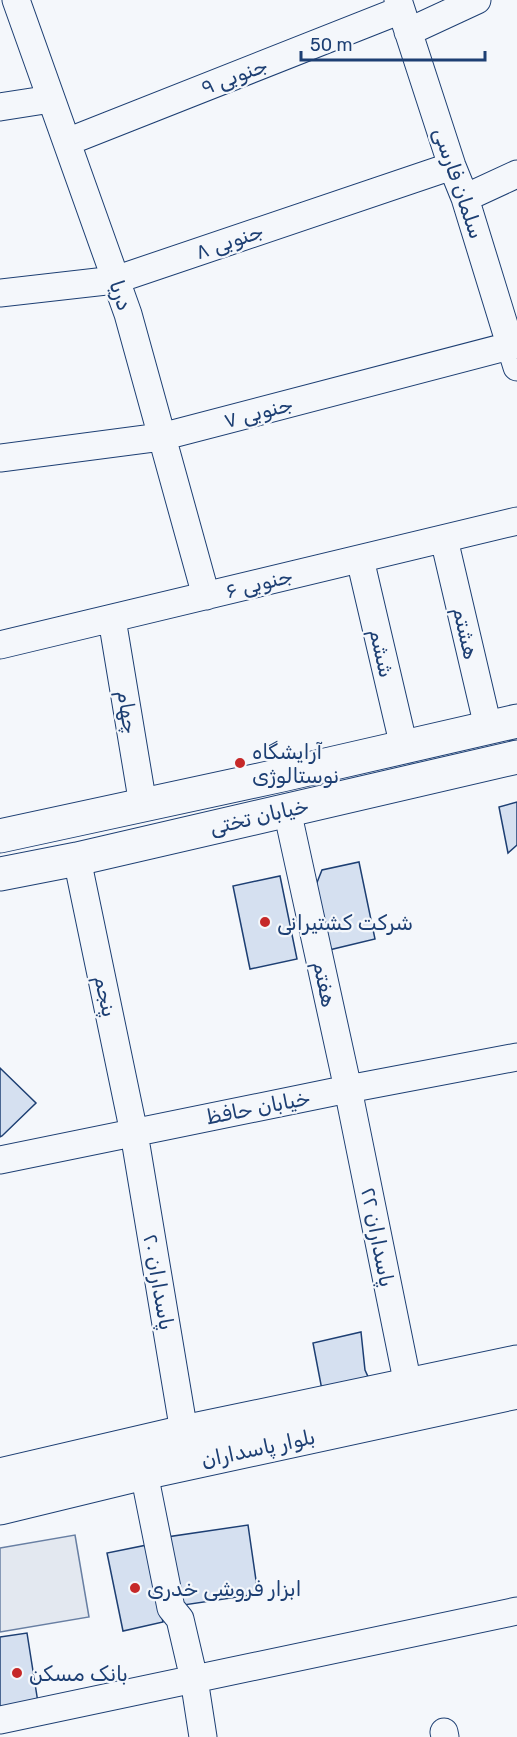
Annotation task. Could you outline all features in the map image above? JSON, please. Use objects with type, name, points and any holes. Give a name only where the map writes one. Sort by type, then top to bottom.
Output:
[{"type":"main road","name":"خیابان تختی","points":[[0,836],[502,724]]},
{"type":"main road","name":"خیابان تختی","points":[[0,874],[77,859],[517,757]]},
{"type":"main road","name":"بلوار پاسداران","points":[[0,1508],[144,1473],[320,1419],[408,1385],[517,1362]]},
{"type":"main road","name":"بلوار پاسداران","points":[[0,1475],[184,1432],[320,1419],[517,1392]]},
{"type":"street","name":"دریا","points":[[16,0],[128,314],[206,596]]},
{"type":"street","name":"۹ جنوبی","points":[[66,142],[402,14],[477,0]]},
{"type":"street","name":"سلمان فارسی","points":[[402,14],[515,353]]},
{"type":"street","points":[[0,106],[51,99]]},
{"type":"street","name":"۸ جنوبی","points":[[0,293],[115,280],[452,166]]},
{"type":"street","points":[[465,198],[517,174]]},
{"type":"street","name":"۷ جنوبی","points":[[0,458],[162,437],[515,353]]},
{"type":"street","name":"۶ جنوبی","points":[[0,645],[517,521]]},
{"type":"street","name":"هشتم","points":[[444,539],[502,724]]},
{"type":"street","name":"ششم","points":[[360,559],[404,747]]},
{"type":"street","name":"چهام","points":[[112,619],[143,805]]},
{"type":"street","name":"هفتم","points":[[287,810],[348,1089]]},
{"type":"street","name":"پنجم","points":[[77,859],[134,1132]]},
{"type":"street","name":"خیابان حافظ","points":[[0,1160],[517,1057]]},
{"type":"street","name":"پاسداران ۲۲","points":[[348,1089],[408,1385]]},
{"type":"street","name":"پاسداران ۲۰","points":[[134,1132],[184,1432]]},
{"type":"street","points":[[144,1473],[171,1608],[180,1619],[194,1679],[203,1737]]},
{"type":"street","points":[[0,1720],[517,1611]]},
{"type":"shaded area","points":[[75,1535],[89,1617],[0,1632],[0,1548]]},
{"type":"building","points":[[517,802],[517,845],[508,853],[499,807]]},
{"type":"building","points":[[359,862],[375,939],[329,950],[316,885],[322,870]]},
{"type":"building","name":"شرکت کشتیرانی","points":[[280,876],[297,959],[250,969],[233,886]]},
{"type":"building","points":[[0,1068],[36,1103],[0,1137]]},
{"type":"building","points":[[361,1332],[365,1370],[370,1381],[322,1390],[313,1343]]},
{"type":"building","points":[[248,1525],[258,1594],[177,1606],[167,1537]]},
{"type":"building","name":"ابزار فروشی خدری","points":[[147,1545],[163,1622],[123,1631],[107,1553]]},
{"type":"building","name":"بانک مسکن","points":[[27,1633],[39,1709],[0,1715],[0,1637]]},
{"type":"place","name":"آرایشگاه نوستالوژی","points":[[240,763]]},
{"type":"place","name":"شرکت کشتیرانی","points":[[265,922]]},
{"type":"place","name":"ابزار فروشی خدری","points":[[135,1588]]},
{"type":"place","name":"بانک مسکن","points":[[17,1673]]}]
